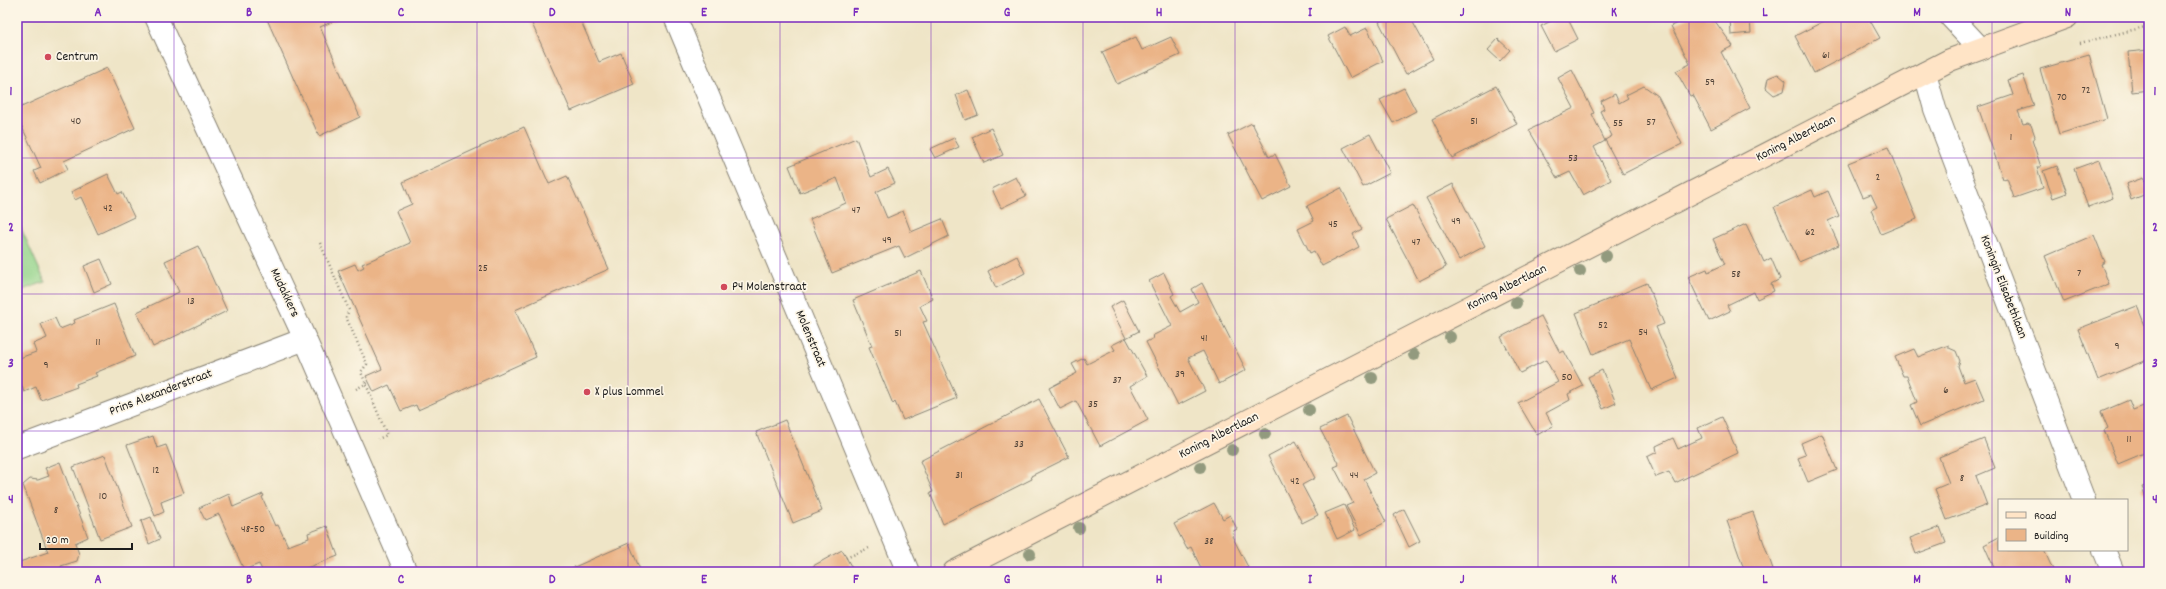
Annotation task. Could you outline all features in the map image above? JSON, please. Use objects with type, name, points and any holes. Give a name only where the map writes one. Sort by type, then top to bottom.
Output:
[{"type":"main road","name":"Koning Albertlaan","points":[[954,572],[1925,73],[1980,48],[2067,17]]},
{"type":"street","name":"Mudakkers","points":[[156,17],[305,339],[406,572]]},
{"type":"street","name":"Molenstraat","points":[[675,17],[908,572]]},
{"type":"street","points":[[1952,17],[1980,48]]},
{"type":"street","name":"Koningin Elisabethlaan","points":[[1925,73],[1935,108],[2084,499]]},
{"type":"street","name":"Prins Alexanderstraat","points":[[17,448],[305,339]]},
{"type":"street","points":[[2104,551],[2113,572]]},
{"type":"path","points":[[320,243],[349,310],[346,317],[367,364],[361,372],[387,435],[354,450]]},
{"type":"green space","points":[[17,219],[45,282],[17,292]]},
{"type":"building","points":[[266,17],[343,17],[320,27],[360,117],[319,136]]},
{"type":"building","points":[[529,17],[579,17],[599,62],[621,53],[634,84],[571,111]]},
{"type":"building","points":[[1388,17],[1410,17],[1433,59],[1406,74],[1379,22]]},
{"type":"building","points":[[1559,17],[1567,17],[1578,39],[1554,51],[1541,26]]},
{"type":"building","points":[[1690,17],[1712,17],[1733,46],[1721,52],[1750,108],[1711,129],[1693,95],[1690,96],[1676,71],[1690,64],[1671,26]]},
{"type":"building","points":[[1730,17],[1750,17],[1751,33],[1731,35]]},
{"type":"building","points":[[1832,17],[1868,17],[1880,38],[1814,73],[1795,36]]},
{"type":"building","points":[[1345,27],[1350,36],[1367,28],[1383,61],[1350,78],[1328,36]]},
{"type":"building","points":[[1136,37],[1142,50],[1171,37],[1180,55],[1117,84],[1102,52]]},
{"type":"building","points":[[1498,39],[1510,50],[1500,61],[1488,50]]},
{"type":"building","points":[[2149,50],[2149,90],[2132,92],[2128,52]]},
{"type":"building","points":[[2089,55],[2107,119],[2059,134],[2040,69]]},
{"type":"building","points":[[107,68],[135,128],[64,161],[68,169],[40,183],[34,171],[41,168],[17,116],[17,109]]},
{"type":"building","points":[[1572,70],[1594,113],[1592,114],[1605,141],[1594,147],[1611,180],[1583,195],[1570,172],[1557,178],[1529,130],[1574,108],[1558,78]]},
{"type":"building","points":[[1778,74],[1786,81],[1784,91],[1774,95],[1766,88],[1768,78]]},
{"type":"building","points":[[2023,75],[2034,106],[2018,111],[2023,124],[2028,123],[2031,125],[2035,136],[2032,140],[2041,167],[2037,167],[2043,188],[2014,198],[2007,178],[2003,179],[1978,107],[2013,95],[2008,80]]},
{"type":"building","points":[[1496,86],[1517,124],[1452,158],[1432,119]]},
{"type":"building","points":[[1644,86],[1658,96],[1682,144],[1623,174],[1605,140],[1612,136],[1600,111],[1604,109],[1601,101],[1615,94],[1619,103],[1628,98],[1626,95]]},
{"type":"building","points":[[1404,88],[1416,111],[1393,123],[1380,100]]},
{"type":"building","points":[[968,90],[978,115],[965,120],[956,95]]},
{"type":"building","points":[[1252,123],[1269,157],[1275,154],[1291,186],[1262,201],[1228,135]]},
{"type":"building","points":[[524,127],[549,184],[567,176],[609,269],[515,310],[536,357],[418,410],[416,405],[401,411],[389,385],[374,392],[366,376],[382,369],[338,271],[355,264],[358,270],[364,267],[362,264],[410,243],[396,211],[412,204],[403,182]]},
{"type":"building","points":[[991,128],[1003,155],[984,163],[972,137]]},
{"type":"building","points":[[1370,134],[1390,173],[1363,187],[1343,148]]},
{"type":"building","points":[[856,138],[871,177],[888,169],[895,183],[876,192],[887,218],[903,211],[911,232],[942,219],[949,236],[905,258],[899,246],[832,273],[810,219],[846,203],[837,178],[800,193],[789,166]]},
{"type":"building","points":[[954,138],[959,147],[935,158],[930,149]]},
{"type":"building","points":[[1888,147],[1917,219],[1881,234],[1871,210],[1877,207],[1871,194],[1863,197],[1848,163]]},
{"type":"building","points":[[2099,160],[2113,198],[2088,207],[2074,169]]},
{"type":"building","points":[[2057,166],[2067,193],[2053,198],[2043,171]]},
{"type":"building","points":[[108,174],[118,194],[122,192],[134,217],[98,234],[81,197],[75,200],[71,192]]},
{"type":"building","points":[[1016,177],[1026,196],[1001,208],[992,189]]},
{"type":"building","points":[[2143,178],[2149,193],[2131,200],[2126,184]]},
{"type":"building","points":[[1453,184],[1485,246],[1459,260],[1426,198]]},
{"type":"building","points":[[1341,188],[1362,229],[1353,234],[1359,247],[1322,266],[1314,251],[1310,253],[1298,229],[1314,221],[1307,206]]},
{"type":"building","points":[[1812,190],[1815,197],[1828,191],[1839,216],[1828,221],[1839,245],[1799,262],[1774,207]]},
{"type":"building","points":[[1413,205],[1446,267],[1419,281],[1386,219]]},
{"type":"building","points":[[1746,224],[1764,262],[1771,258],[1780,279],[1771,284],[1774,291],[1757,299],[1754,292],[1727,305],[1730,311],[1709,321],[1688,277],[1707,269],[1708,272],[1725,264],[1713,239]]},
{"type":"building","points":[[2149,231],[2149,244],[2145,232]]},
{"type":"building","points":[[2094,235],[2105,262],[2101,264],[2109,284],[2064,302],[2045,256]]},
{"type":"building","points":[[198,246],[227,311],[153,347],[137,312],[179,292],[165,261]]},
{"type":"building","points":[[1017,256],[1025,273],[996,288],[988,271]]},
{"type":"building","points":[[101,259],[112,284],[94,292],[84,266]]},
{"type":"building","points":[[921,271],[933,299],[920,306],[927,321],[923,322],[957,398],[903,420],[895,402],[893,404],[869,347],[872,346],[853,300]]},
{"type":"building","points":[[1164,273],[1174,294],[1171,296],[1180,312],[1198,302],[1192,289],[1202,283],[1246,370],[1219,384],[1203,351],[1188,358],[1205,391],[1178,405],[1146,342],[1154,338],[1152,336],[1172,326],[1149,281]]},
{"type":"building","points":[[1647,283],[1664,324],[1656,327],[1678,378],[1651,390],[1629,339],[1593,354],[1576,313]]},
{"type":"building","points":[[1123,300],[1139,331],[1126,338],[1110,307]]},
{"type":"building","points":[[114,304],[135,356],[95,373],[97,376],[76,384],[77,387],[41,400],[36,387],[24,392],[17,372],[17,359],[36,352],[33,344],[47,338],[41,324],[55,318],[60,329],[75,323],[74,320]]},
{"type":"building","points":[[2137,306],[2149,335],[2149,359],[2098,380],[2078,329]]},
{"type":"building","points":[[1541,316],[1560,353],[1564,351],[1583,386],[1568,394],[1570,400],[1546,413],[1553,426],[1537,435],[1518,403],[1558,382],[1546,360],[1520,373],[1501,337]]},
{"type":"building","points":[[1126,338],[1147,376],[1130,386],[1148,420],[1100,446],[1076,401],[1060,409],[1049,388],[1077,373],[1072,364],[1084,358],[1087,364],[1115,350],[1112,345]]},
{"type":"building","points":[[1949,345],[1949,348],[1956,351],[1960,361],[1958,366],[1964,382],[1975,378],[1984,399],[1920,426],[1911,405],[1917,402],[1907,376],[1903,376],[1895,357],[1914,349],[1918,357]]},
{"type":"building","points":[[1602,370],[1616,403],[1603,409],[1588,377]]},
{"type":"building","points":[[1039,399],[1069,457],[1031,476],[1032,479],[943,524],[930,493],[933,492],[920,461]]},
{"type":"building","points":[[2129,400],[2133,410],[2149,404],[2149,451],[2118,464],[2104,430],[2108,428],[2101,412]]},
{"type":"building","points":[[1347,416],[1375,473],[1364,479],[1386,522],[1361,535],[1346,506],[1353,503],[1334,467],[1339,465],[1320,429]]},
{"type":"building","points":[[1722,417],[1738,453],[1675,483],[1669,472],[1656,477],[1647,457],[1657,452],[1656,446],[1673,438],[1678,449],[1702,438],[1698,428]]},
{"type":"building","points":[[785,420],[822,511],[793,523],[756,432]]},
{"type":"building","points":[[1822,434],[1837,470],[1808,482],[1798,458],[1806,455],[1801,443]]},
{"type":"building","points":[[153,436],[157,448],[166,445],[184,493],[161,502],[164,512],[155,516],[127,445]]},
{"type":"building","points":[[1984,439],[1995,468],[1976,476],[1987,505],[1947,520],[1935,489],[1949,483],[1939,457]]},
{"type":"building","points":[[1296,441],[1315,478],[1302,485],[1318,515],[1302,523],[1268,456]]},
{"type":"building","points":[[105,455],[132,527],[100,539],[73,467]]},
{"type":"building","points":[[60,462],[88,537],[75,543],[79,554],[77,561],[61,566],[63,572],[17,572],[17,563],[48,552],[23,485],[30,479],[38,480],[49,476],[45,468]]},
{"type":"building","points":[[2149,485],[2149,506],[2142,487]]},
{"type":"building","points":[[229,494],[233,507],[263,494],[264,496],[262,497],[275,526],[278,525],[288,546],[309,538],[308,533],[327,526],[338,556],[296,572],[263,572],[259,564],[244,570],[219,514],[205,520],[199,508]]},
{"type":"building","points":[[1214,503],[1223,519],[1230,515],[1237,529],[1232,532],[1234,535],[1232,536],[1248,567],[1244,569],[1245,572],[1203,572],[1191,547],[1187,549],[1174,524]]},
{"type":"building","points":[[1344,505],[1355,530],[1337,539],[1325,513]]},
{"type":"building","points":[[1404,509],[1420,541],[1409,547],[1394,515]]},
{"type":"building","points":[[1753,512],[1774,572],[1745,572],[1727,521]]},
{"type":"building","points":[[151,517],[160,539],[149,544],[141,521]]},
{"type":"building","points":[[1940,527],[1946,543],[1916,554],[1910,538]]},
{"type":"building","points":[[1998,538],[1998,551],[2044,551],[2054,572],[1996,572],[1984,545]]},
{"type":"building","points":[[629,543],[641,572],[563,572]]},
{"type":"building","points":[[842,550],[852,568],[844,572],[816,572],[813,566]]},
{"type":"place","name":"Centrum","points":[[48,57]]},
{"type":"place","name":"P4 Molenstraat","points":[[724,287]]},
{"type":"place","name":"X plus Lommel","points":[[587,392]]}]
